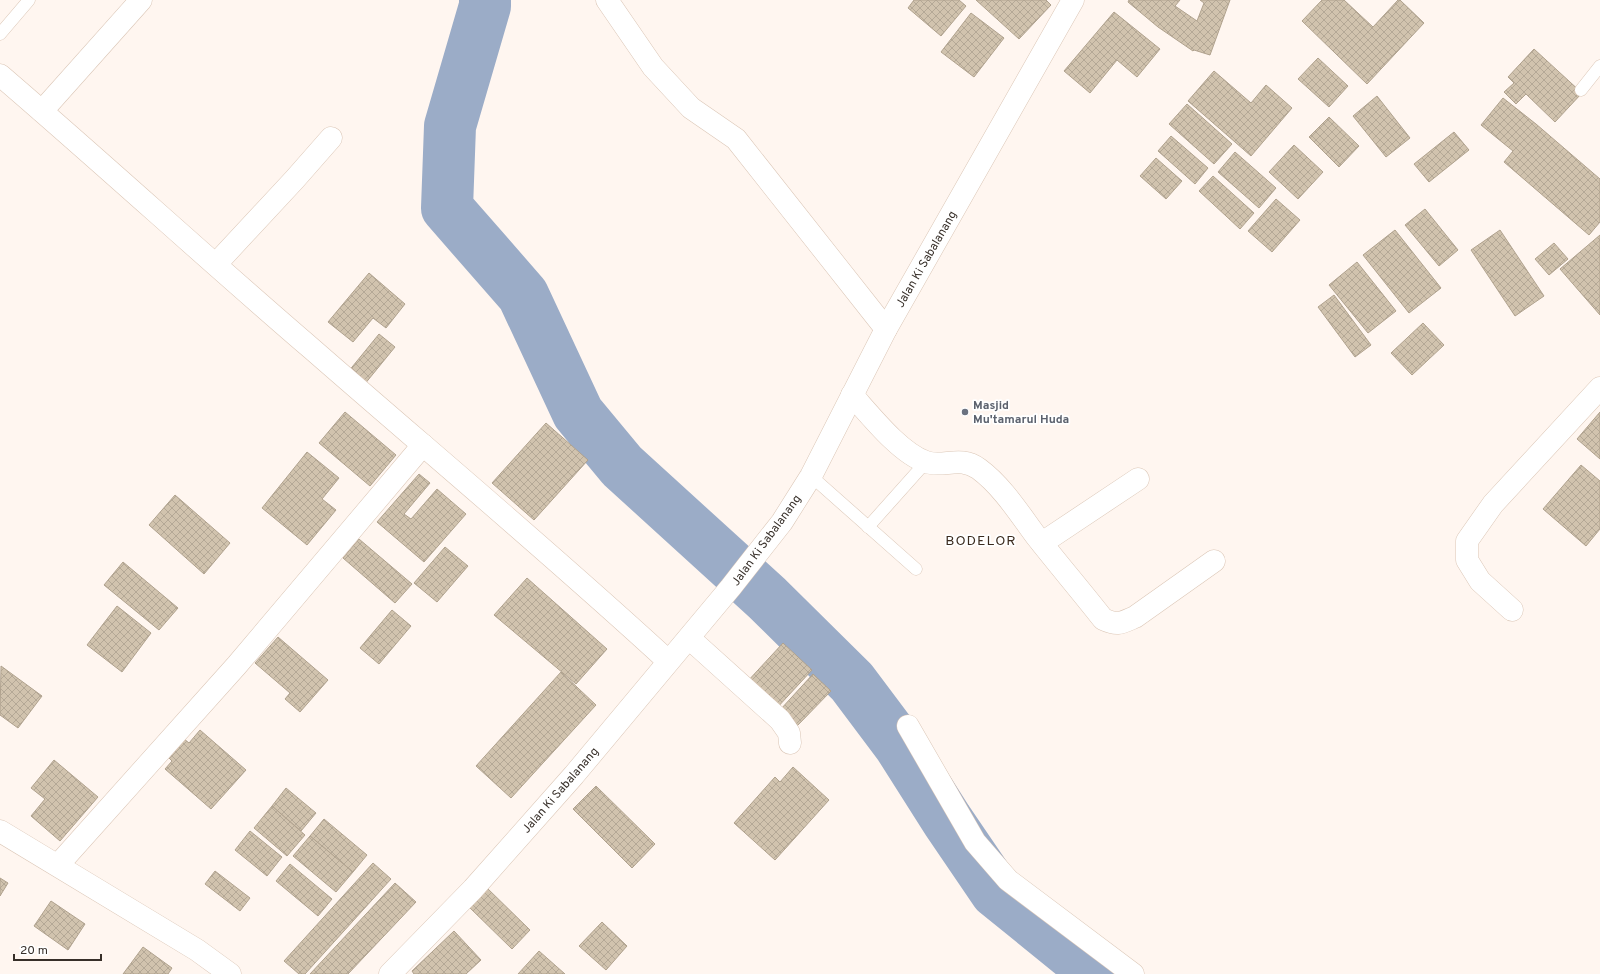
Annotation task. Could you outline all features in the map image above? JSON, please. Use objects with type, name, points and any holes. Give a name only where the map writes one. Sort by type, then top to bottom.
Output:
[{"type":"street","points":[[42,111],[141,0]]},
{"type":"street","points":[[607,0],[653,67],[691,108],[736,139],[886,329]]},
{"type":"street","name":"Jalan Ki Sabalanang","points":[[394,973],[473,889],[574,776],[668,661],[731,588],[782,522],[811,476],[886,329],[1073,0]]},
{"type":"street","points":[[0,75],[310,348],[609,606],[668,661]]},
{"type":"street","points":[[216,264],[331,138]]},
{"type":"street","points":[[1512,610],[1480,581],[1467,560],[1467,541],[1493,504],[1600,388]]},
{"type":"street","points":[[852,395],[897,442],[912,454],[926,462],[937,464],[957,462],[969,464],[977,467],[987,475],[998,486],[1042,544],[1103,618],[1112,623],[1120,623],[1135,617],[1214,561]]},
{"type":"street","points":[[58,865],[237,665],[423,446]]},
{"type":"street","points":[[1042,544],[1138,479]]},
{"type":"street","points":[[689,638],[780,720],[789,733],[790,742]]},
{"type":"street","points":[[908,726],[975,842],[1008,880],[1133,974]]},
{"type":"street","points":[[0,831],[197,950],[230,974]]},
{"type":"lane","points":[[0,34],[29,0]]},
{"type":"lane","points":[[1581,90],[1600,66]]},
{"type":"lane","points":[[868,527],[926,462]]},
{"type":"lane","points":[[811,476],[916,569]]},
{"type":"building","points":[[914,0],[959,0],[966,6],[941,36],[908,8]]},
{"type":"building","points":[[976,0],[1046,0],[1051,5],[1019,39]]},
{"type":"building","points":[[1129,0],[1180,0],[1175,6],[1197,21],[1204,3],[1200,0],[1230,0],[1210,55],[1194,50],[1193,51],[1158,27],[1128,2]]},
{"type":"building","points":[[1322,0],[1344,0],[1373,27],[1398,0],[1400,0],[1424,23],[1367,84],[1302,21]]},
{"type":"building","points":[[1114,12],[1160,49],[1137,77],[1117,60],[1090,93],[1064,71]]},
{"type":"building","points":[[971,13],[1004,38],[974,77],[941,52]]},
{"type":"building","points":[[1534,49],[1582,93],[1555,122],[1526,94],[1516,104],[1504,92],[1514,83],[1508,77]]},
{"type":"building","points":[[1318,58],[1348,86],[1329,107],[1298,79]]},
{"type":"building","points":[[1214,71],[1251,103],[1266,85],[1292,108],[1251,156],[1188,101]]},
{"type":"building","points":[[1377,96],[1410,138],[1386,157],[1353,116]]},
{"type":"building","points":[[1503,98],[1600,179],[1600,222],[1589,235],[1504,162],[1513,151],[1481,125]]},
{"type":"building","points":[[1187,104],[1232,144],[1214,164],[1169,124]]},
{"type":"building","points":[[1329,117],[1359,146],[1339,167],[1309,137]]},
{"type":"building","points":[[1454,132],[1469,150],[1429,182],[1414,164]]},
{"type":"building","points":[[1171,136],[1208,168],[1195,184],[1158,151]]},
{"type":"building","points":[[1294,145],[1323,172],[1298,199],[1269,172]]},
{"type":"building","points":[[1235,152],[1276,188],[1259,208],[1218,172]]},
{"type":"building","points":[[1156,158],[1182,181],[1166,199],[1140,176]]},
{"type":"building","points":[[1213,176],[1254,213],[1240,229],[1199,191]]},
{"type":"building","points":[[1276,199],[1300,220],[1272,252],[1248,231]]},
{"type":"building","points":[[1425,209],[1458,250],[1439,266],[1405,225]]},
{"type":"building","points":[[1395,230],[1441,288],[1409,313],[1363,255]]},
{"type":"building","points":[[1500,230],[1544,296],[1515,316],[1471,250]]},
{"type":"building","points":[[1600,235],[1600,315],[1560,269]]},
{"type":"building","points":[[1554,243],[1568,259],[1549,275],[1535,259]]},
{"type":"building","points":[[1357,262],[1396,311],[1368,333],[1329,285]]},
{"type":"building","points":[[369,273],[405,304],[386,328],[373,318],[353,342],[328,322]]},
{"type":"building","points":[[1334,295],[1371,345],[1355,357],[1318,307]]},
{"type":"building","points":[[1423,323],[1444,345],[1412,375],[1391,353]]},
{"type":"building","points":[[379,334],[395,347],[364,385],[348,372]]},
{"type":"building","points":[[345,412],[396,455],[370,486],[319,443]]},
{"type":"building","points":[[1600,412],[1600,459],[1577,439]]},
{"type":"building","points":[[546,423],[588,460],[534,520],[492,483]]},
{"type":"building","points":[[307,452],[339,478],[322,499],[336,510],[307,545],[262,508]]},
{"type":"building","points":[[1581,465],[1600,481],[1600,529],[1586,546],[1543,509]]},
{"type":"building","points":[[419,474],[430,483],[404,514],[411,519],[437,489],[466,514],[424,562],[377,522]]},
{"type":"building","points":[[175,495],[230,543],[204,574],[149,525]]},
{"type":"building","points":[[359,539],[412,584],[395,603],[343,558]]},
{"type":"building","points":[[445,547],[468,566],[437,602],[414,583]]},
{"type":"building","points":[[123,562],[178,608],[159,630],[104,585]]},
{"type":"building","points":[[527,578],[607,649],[576,684],[494,615]]},
{"type":"building","points":[[117,606],[151,633],[122,672],[87,645]]},
{"type":"building","points":[[392,610],[411,626],[379,664],[360,648]]},
{"type":"building","points":[[278,637],[328,680],[300,712],[285,699],[290,693],[255,663]]},
{"type":"building","points":[[783,643],[812,670],[775,710],[746,683]]},
{"type":"building","points":[[1,666],[42,696],[18,728],[0,715]]},
{"type":"building","points":[[561,672],[596,705],[511,798],[476,766]]},
{"type":"building","points":[[813,674],[831,691],[797,726],[780,710]]},
{"type":"building","points":[[200,730],[246,770],[211,809],[165,769],[172,761],[167,756],[183,738],[189,743]]},
{"type":"building","points":[[54,760],[98,797],[60,841],[31,816],[45,799],[31,788]]},
{"type":"building","points":[[793,767],[829,800],[775,860],[734,823],[775,777],[780,782]]},
{"type":"building","points":[[596,786],[655,844],[632,868],[573,809]]},
{"type":"building","points":[[286,788],[316,813],[301,831],[272,806]]},
{"type":"building","points":[[272,806],[305,835],[287,856],[254,828]]},
{"type":"building","points":[[324,819],[367,855],[353,872],[310,836]]},
{"type":"building","points":[[250,831],[282,857],[267,876],[235,850]]},
{"type":"building","points":[[310,836],[353,872],[336,892],[293,856]]},
{"type":"building","points":[[373,863],[391,879],[305,974],[299,974],[284,961]]},
{"type":"building","points":[[290,864],[332,899],[318,916],[276,881]]},
{"type":"building","points":[[215,871],[250,898],[240,911],[205,884]]},
{"type":"building","points":[[0,878],[8,883],[0,896]]},
{"type":"building","points":[[395,883],[416,902],[348,974],[310,974]]},
{"type":"building","points":[[485,886],[530,930],[512,949],[467,905]]},
{"type":"building","points":[[51,901],[85,924],[68,950],[34,926]]},
{"type":"building","points":[[602,922],[627,946],[606,970],[579,946]]},
{"type":"building","points":[[454,931],[481,960],[466,974],[414,974],[412,971]]},
{"type":"building","points":[[143,947],[172,968],[168,974],[123,974]]},
{"type":"building","points":[[539,951],[565,974],[518,974]]},
{"type":"waterway","points":[[485,0],[485,6],[450,126],[447,208],[523,295],[578,413],[622,466],[767,598],[852,682],[900,746],[947,820],[996,892],[1097,974]]},
{"type":"place","name":"Masjid Mu'tamarul Huda","points":[[965,412]]},
{"type":"district","name":"BODELOR","points":[[981,540]]}]
